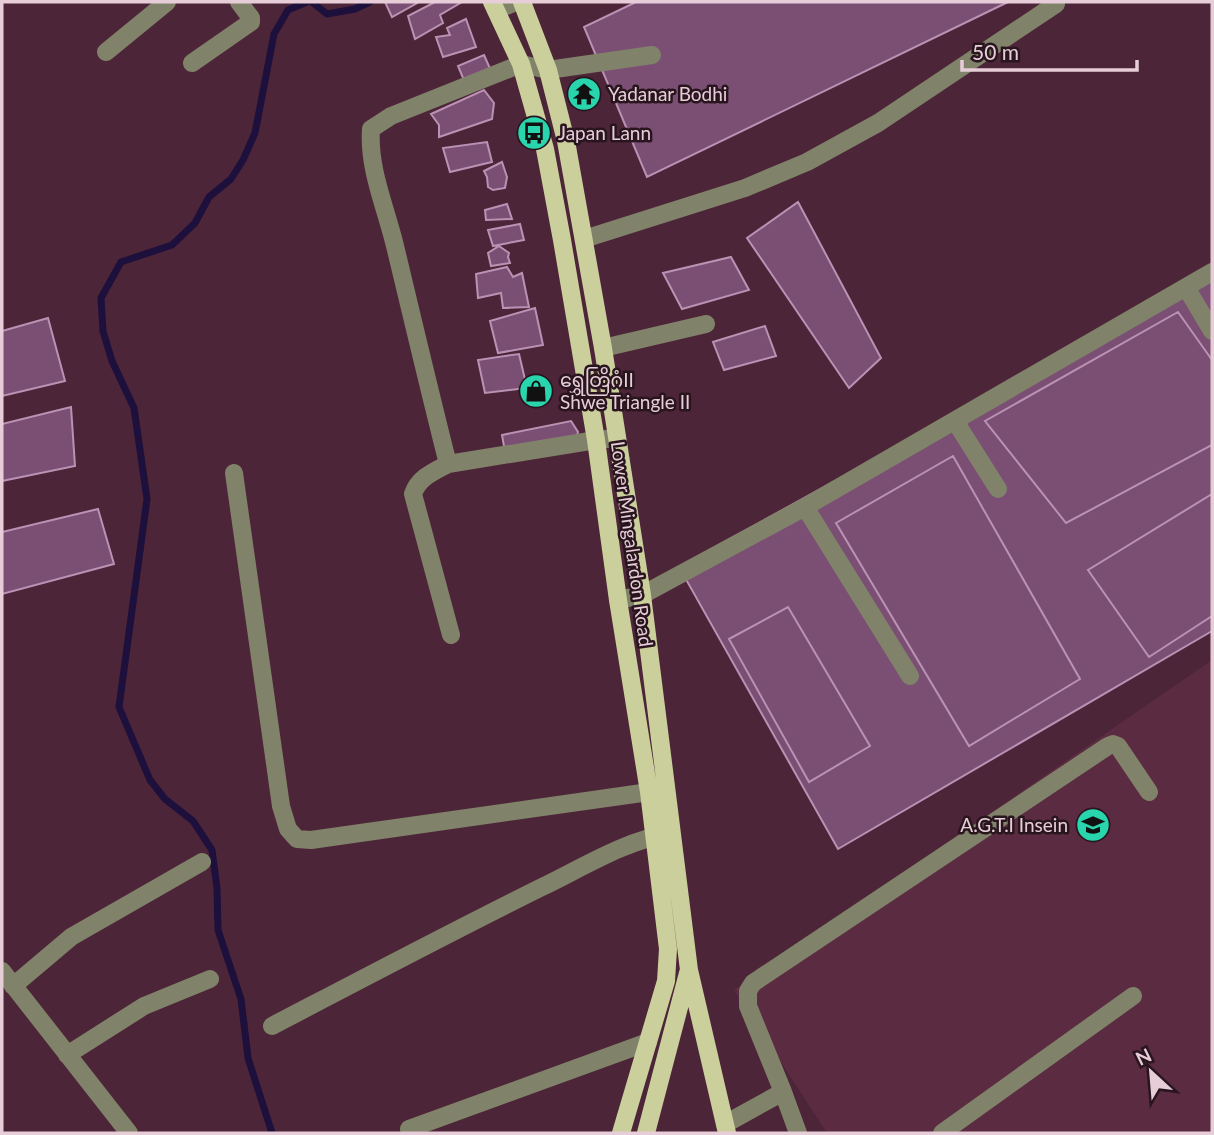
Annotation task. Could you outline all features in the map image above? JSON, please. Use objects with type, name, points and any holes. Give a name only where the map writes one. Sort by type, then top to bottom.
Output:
[{"type":"main road","name":"Lower Mingalardon Road","points":[[522,2],[548,70],[566,141],[584,239],[642,595],[689,970],[726,1129]]},
{"type":"main road","name":"Lower Mingalardon Road","points":[[494,6],[521,64],[545,149],[583,354],[649,792],[668,949],[666,981],[621,1133]]},
{"type":"main road","points":[[646,1133],[689,970],[668,949]]},
{"type":"street","points":[[106,52],[167,2]]},
{"type":"street","points":[[192,63],[251,22],[239,2]]},
{"type":"street","points":[[494,6],[516,2]]},
{"type":"street","points":[[584,239],[745,188],[807,162],[878,123],[1056,4]]},
{"type":"street","points":[[447,464],[396,248],[369,150],[371,129],[391,116],[521,64],[548,70],[652,55]]},
{"type":"street","points":[[618,600],[642,595],[805,507],[1187,289],[1212,272]]},
{"type":"street","points":[[1187,289],[1212,331]]},
{"type":"street","points":[[603,348],[706,324]]},
{"type":"street","points":[[956,421],[998,489]]},
{"type":"street","points":[[451,635],[413,494],[416,485],[447,464],[617,438]]},
{"type":"street","points":[[234,473],[281,806],[288,829],[297,839],[311,840],[649,792],[667,787]]},
{"type":"street","points":[[805,507],[910,676]]},
{"type":"street","points":[[798,1133],[748,1006],[748,992],[752,983],[1108,746],[1118,746],[1149,792]]},
{"type":"street","points":[[272,1026],[453,931],[606,856],[654,836],[673,833]]},
{"type":"street","points":[[13,986],[71,937],[202,863]]},
{"type":"street","points":[[2,971],[129,1133]]},
{"type":"street","points":[[67,1055],[144,1006],[211,979]]},
{"type":"street","points":[[942,1133],[1133,996]]},
{"type":"street","points":[[409,1129],[648,1042]]},
{"type":"street","points":[[726,1129],[783,1093]]},
{"type":"shaded area","name":"A.G.T.I Insein","points":[[1212,660],[1212,1133],[827,1133],[734,990]]},
{"type":"building","points":[[385,2],[419,2],[392,17]]},
{"type":"building","points":[[435,2],[462,2],[440,15],[443,23],[415,39],[408,16]]},
{"type":"building","points":[[636,2],[1008,2],[647,177],[584,27]]},
{"type":"building","points":[[466,19],[476,47],[443,57],[436,37],[450,35],[447,28]]},
{"type":"building","points":[[484,55],[492,73],[466,85],[458,66]]},
{"type":"building","points":[[484,90],[494,103],[492,119],[439,137],[439,125],[431,114]]},
{"type":"building","points":[[487,142],[492,162],[450,172],[443,148]]},
{"type":"building","points":[[502,162],[507,177],[505,188],[493,190],[488,187],[484,171]]},
{"type":"building","points":[[798,202],[881,358],[849,388],[747,238]]},
{"type":"building","points":[[507,204],[512,219],[486,220],[485,210]]},
{"type":"building","points":[[520,224],[524,240],[493,246],[488,230]]},
{"type":"building","points":[[499,246],[509,253],[510,263],[491,266],[488,253]]},
{"type":"building","points":[[731,257],[749,290],[682,309],[663,273]]},
{"type":"building","points":[[507,267],[513,277],[522,273],[529,307],[503,308],[501,293],[478,298],[476,274]]},
{"type":"building","points":[[1212,273],[1212,631],[838,849],[679,567]]},
{"type":"building","points":[[535,308],[543,345],[498,353],[490,321]]},
{"type":"building","points":[[1178,312],[1212,360],[1212,445],[1066,523],[985,421]]},
{"type":"building","points":[[48,318],[65,381],[2,396],[2,331]]},
{"type":"building","points":[[765,326],[776,356],[724,370],[713,342]]},
{"type":"building","points":[[519,354],[527,388],[485,393],[478,360]]},
{"type":"building","points":[[71,407],[75,466],[2,481],[2,424]]},
{"type":"building","points":[[571,421],[578,432],[575,442],[505,452],[502,435]]},
{"type":"building","points":[[953,456],[1080,679],[969,746],[836,523]]},
{"type":"building","points":[[1212,494],[1212,616],[1149,657],[1088,570]]},
{"type":"building","points":[[98,509],[114,564],[2,594],[2,532]]},
{"type":"building","points":[[788,607],[870,746],[809,782],[729,639]]},
{"type":"waterway","points":[[272,1133],[248,1058],[241,999],[218,930],[217,888],[212,850],[193,821],[165,799],[150,780],[119,707],[147,499],[134,408],[112,361],[103,331],[101,298],[121,262],[172,245],[195,223],[209,197],[231,179],[255,133],[274,34],[288,10],[307,2]]},
{"type":"waterway","points":[[312,2],[327,14],[355,9],[370,2]]},
{"type":"place","name":"Yadanar Bodhi","points":[[584,94]]},
{"type":"place","name":"Japan Lann","points":[[534,133]]},
{"type":"place","name":"ရွှေတြိဂံII Shwe Triangle II","points":[[536,391]]},
{"type":"place","name":"A.G.T.I Insein","points":[[1093,825]]}]
